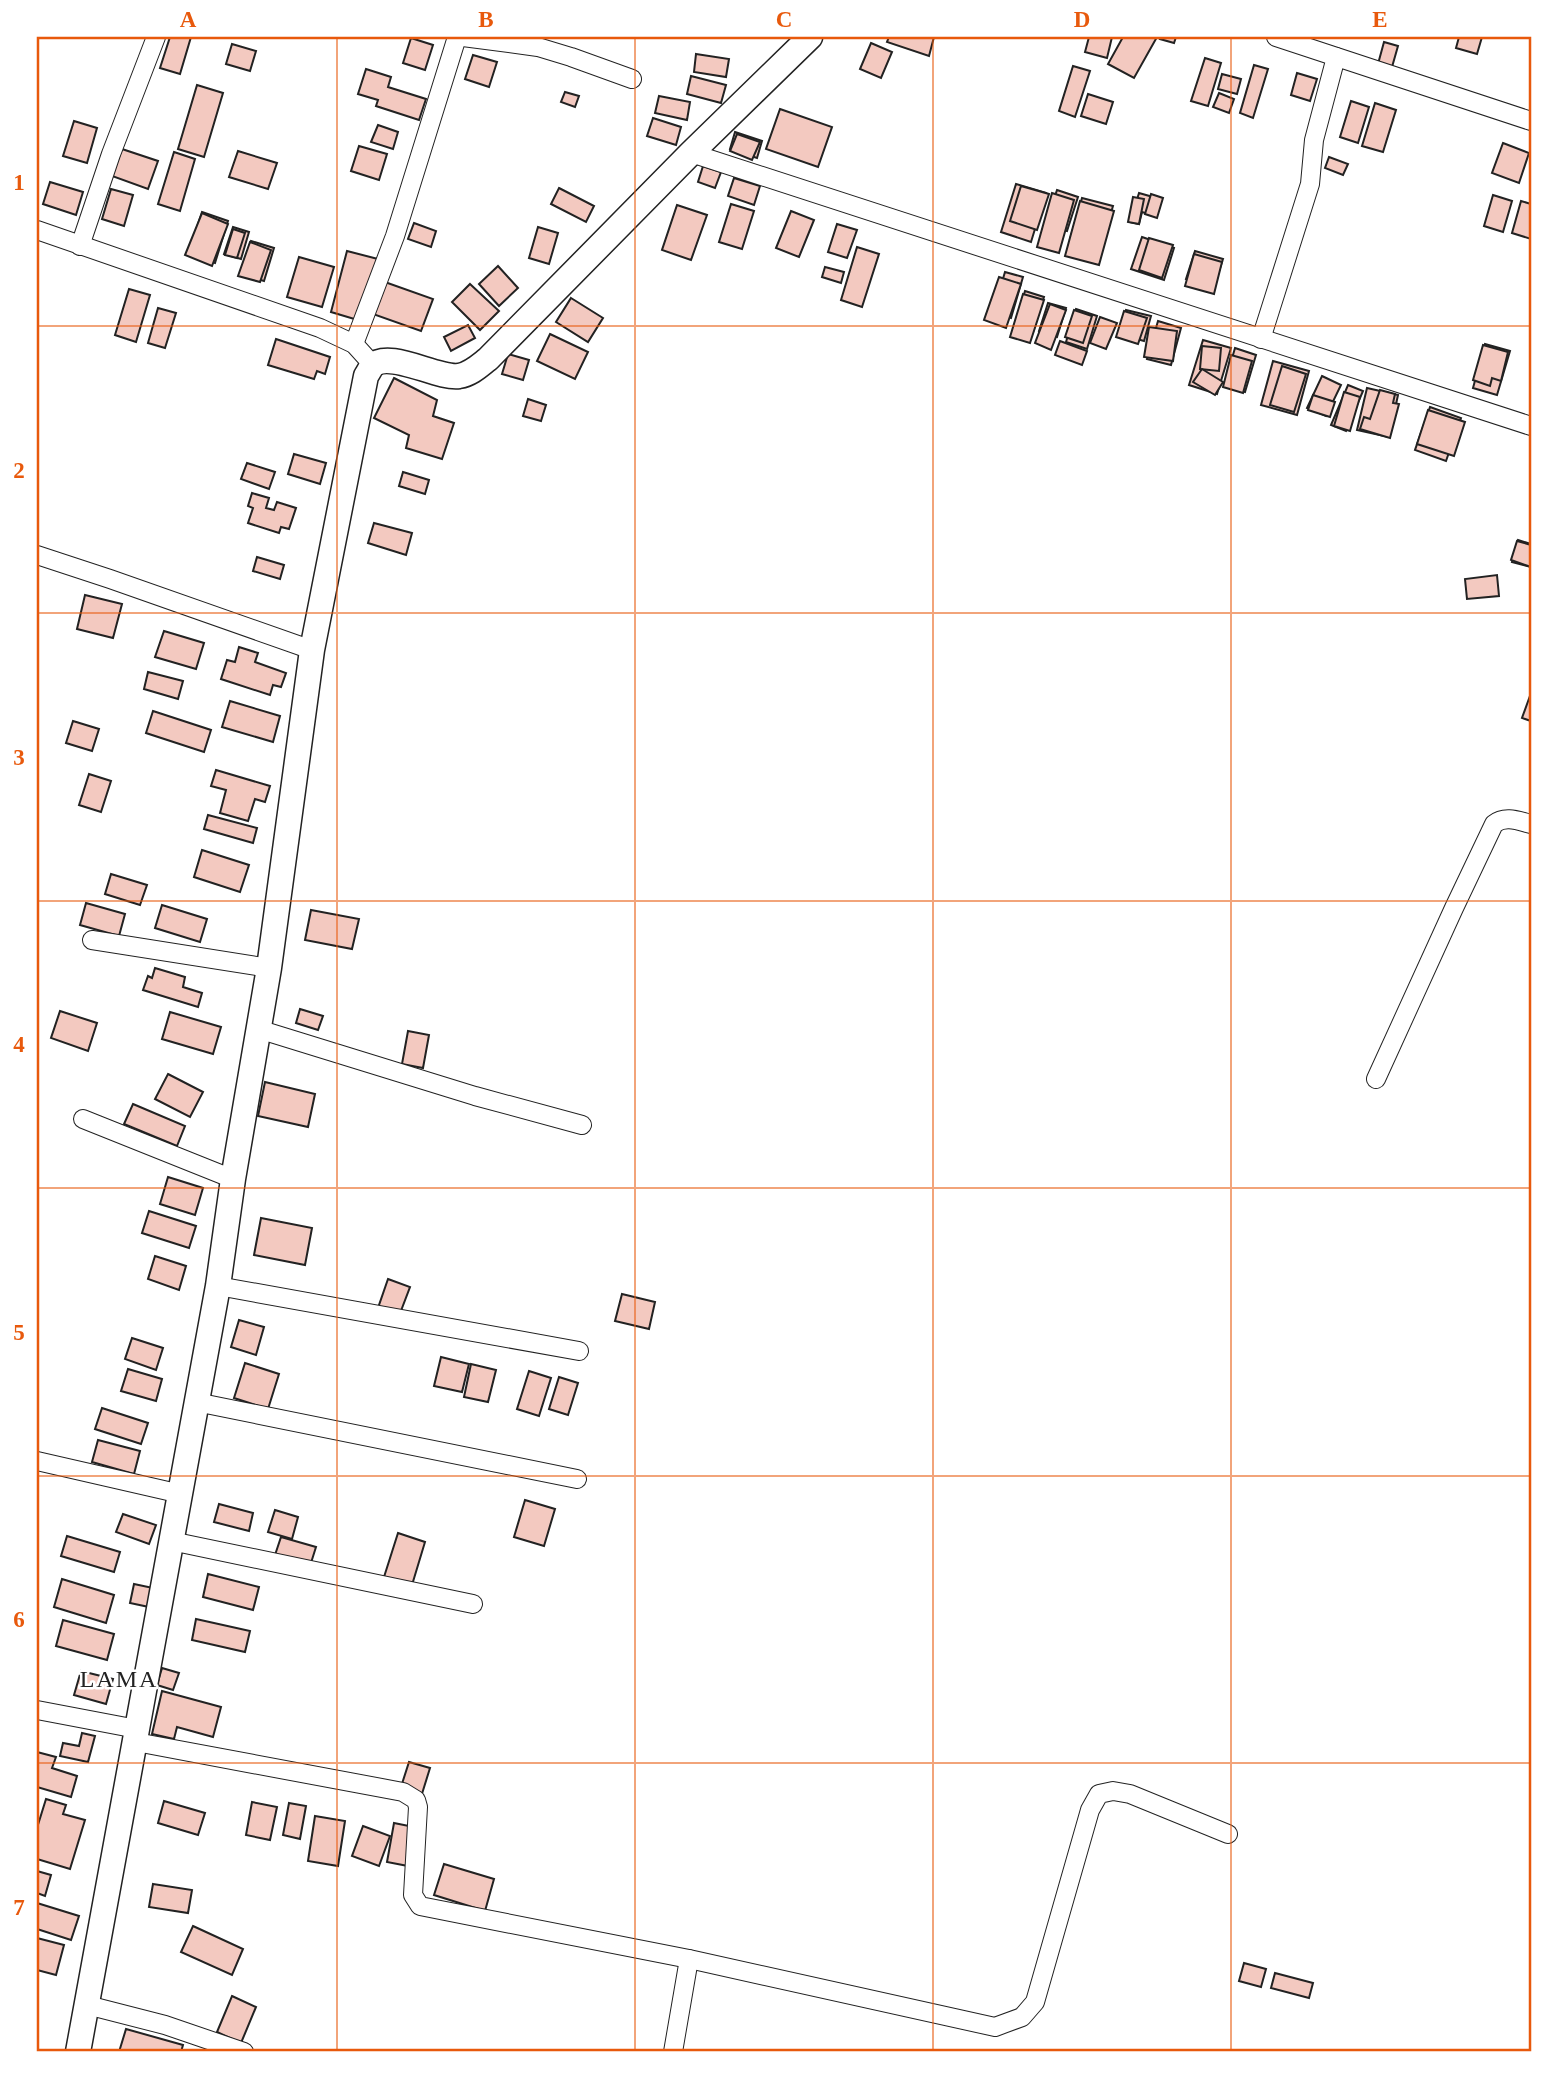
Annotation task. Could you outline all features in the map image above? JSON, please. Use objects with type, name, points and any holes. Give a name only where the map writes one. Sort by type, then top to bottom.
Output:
[{"type":"street","points":[[80,246],[111,154],[156,37]]},
{"type":"street","points":[[354,344],[395,236],[457,37]]},
{"type":"street","points":[[463,37],[538,47],[632,79]]},
{"type":"street","points":[[78,2052],[218,1286],[233,1179],[269,968],[312,650],[366,376],[373,365],[383,361],[405,363],[440,374],[458,376],[470,372],[488,359],[691,153],[810,37]]},
{"type":"street","points":[[1276,37],[1531,121]]},
{"type":"street","points":[[1261,339],[1310,184],[1314,140],[1336,57]]},
{"type":"street","points":[[691,153],[1531,426]]},
{"type":"street","points":[[37,230],[320,328],[354,344],[373,365]]},
{"type":"street","points":[[37,555],[312,650]]},
{"type":"street","points":[[1376,1079],[1494,824],[1501,819],[1507,819],[1531,824]]},
{"type":"street","points":[[92,940],[269,968]]},
{"type":"street","points":[[258,1028],[475,1096],[582,1125]]},
{"type":"street","points":[[83,1119],[233,1179]]},
{"type":"street","points":[[218,1286],[579,1350]]},
{"type":"street","points":[[196,1402],[578,1479]]},
{"type":"street","points":[[37,1461],[181,1494]]},
{"type":"street","points":[[172,1541],[473,1604]]},
{"type":"street","points":[[37,1710],[136,1735],[403,1792],[416,1800],[418,1807],[413,1895],[420,1906],[689,1959],[995,2027],[1022,2017],[1035,2002],[1090,1810],[1099,1794],[1113,1791],[1130,1794],[1228,1834]]},
{"type":"street","points":[[673,2052],[689,1959]]},
{"type":"street","points":[[87,2005],[165,2025],[244,2052]]},
{"type":"building","points":[[170,37],[191,37],[180,74],[160,68]]},
{"type":"building","points":[[889,37],[934,37],[929,56],[887,42]]},
{"type":"building","points":[[1089,37],[1112,37],[1107,58],[1085,52]]},
{"type":"building","points":[[1123,37],[1157,37],[1134,78],[1108,64]]},
{"type":"building","points":[[1176,37],[1174,43],[1160,39]]},
{"type":"building","points":[[1459,37],[1482,37],[1477,54],[1456,48]]},
{"type":"building","points":[[411,38],[433,45],[425,70],[403,63]]},
{"type":"building","points":[[1384,42],[1398,46],[1392,67],[1378,64]]},
{"type":"building","points":[[871,43],[892,52],[881,78],[860,69]]},
{"type":"building","points":[[232,44],[256,51],[250,71],[226,64]]},
{"type":"building","points":[[696,54],[729,59],[726,77],[694,72]]},
{"type":"building","points":[[473,55],[497,62],[489,87],[465,79]]},
{"type":"building","points":[[1205,58],[1221,63],[1208,106],[1191,101]]},
{"type":"building","points":[[1254,65],[1268,69],[1253,118],[1240,113]]},
{"type":"building","points":[[1073,66],[1090,71],[1075,117],[1059,111]]},
{"type":"building","points":[[366,69],[391,77],[388,87],[426,99],[419,120],[376,106],[378,100],[358,94]]},
{"type":"building","points":[[1297,73],[1317,79],[1310,101],[1291,95]]},
{"type":"building","points":[[1222,74],[1241,79],[1237,94],[1218,89]]},
{"type":"building","points":[[691,76],[726,85],[721,103],[687,94]]},
{"type":"building","points":[[197,85],[223,93],[204,157],[178,149]]},
{"type":"building","points":[[565,92],[579,96],[575,107],[561,102]]},
{"type":"building","points":[[1219,93],[1234,99],[1229,113],[1213,107]]},
{"type":"building","points":[[1088,94],[1113,102],[1106,124],[1081,116]]},
{"type":"building","points":[[659,96],[690,102],[687,120],[655,113]]},
{"type":"building","points":[[1351,101],[1369,107],[1358,143],[1340,137]]},
{"type":"building","points":[[1375,103],[1396,110],[1383,152],[1362,146]]},
{"type":"building","points":[[780,109],[832,127],[818,167],[766,149]]},
{"type":"building","points":[[653,118],[681,127],[676,145],[647,136]]},
{"type":"building","points":[[74,121],[97,128],[87,163],[63,156]]},
{"type":"building","points":[[378,125],[398,132],[393,149],[371,142]]},
{"type":"building","points":[[735,132],[762,141],[757,158],[730,149]]},
{"type":"building","points":[[737,134],[760,142],[752,160],[730,151]]},
{"type":"building","points":[[1503,143],[1529,153],[1519,183],[1492,173]]},
{"type":"building","points":[[359,146],[387,154],[379,180],[351,171]]},
{"type":"building","points":[[122,149],[158,161],[148,189],[112,176]]},
{"type":"building","points":[[238,151],[277,163],[268,189],[229,177]]},
{"type":"building","points":[[174,152],[195,159],[180,211],[158,204]]},
{"type":"building","points":[[1329,157],[1348,164],[1343,175],[1325,168]]},
{"type":"building","points":[[703,166],[721,172],[715,188],[698,182]]},
{"type":"building","points":[[734,178],[760,186],[754,205],[728,196]]},
{"type":"building","points":[[50,182],[83,192],[76,215],[43,204]]},
{"type":"building","points":[[1016,184],[1046,193],[1031,242],[1001,232]]},
{"type":"building","points":[[1021,186],[1049,194],[1037,230],[1010,221]]},
{"type":"building","points":[[559,188],[594,206],[586,222],[551,204]]},
{"type":"building","points":[[111,189],[133,195],[124,226],[102,219]]},
{"type":"building","points":[[1057,190],[1078,197],[1067,231],[1052,227],[1059,207],[1052,205]]},
{"type":"building","points":[[1052,193],[1074,200],[1059,253],[1037,247]]},
{"type":"building","points":[[1139,193],[1160,199],[1155,216],[1142,212],[1139,224],[1130,222]]},
{"type":"building","points":[[1151,194],[1163,198],[1157,218],[1145,214]]},
{"type":"building","points":[[1493,195],[1512,201],[1503,232],[1484,226]]},
{"type":"building","points":[[1133,197],[1144,199],[1139,224],[1128,222]]},
{"type":"building","points":[[1082,198],[1113,206],[1107,226],[1098,224],[1091,245],[1070,239]]},
{"type":"building","points":[[1080,201],[1114,211],[1099,265],[1065,256]]},
{"type":"building","points":[[1521,201],[1531,204],[1531,239],[1512,233]]},
{"type":"building","points":[[731,204],[754,211],[742,249],[719,242]]},
{"type":"building","points":[[677,205],[707,215],[691,260],[662,250]]},
{"type":"building","points":[[791,211],[814,220],[799,257],[776,248]]},
{"type":"building","points":[[202,212],[228,221],[215,263],[188,254]]},
{"type":"building","points":[[202,213],[228,224],[212,266],[185,255]]},
{"type":"building","points":[[414,223],[436,231],[431,247],[408,239]]},
{"type":"building","points":[[837,224],[857,230],[847,258],[828,252]]},
{"type":"building","points":[[233,227],[249,232],[241,259],[224,254]]},
{"type":"building","points":[[538,227],[558,233],[549,264],[529,258]]},
{"type":"building","points":[[233,229],[245,233],[237,258],[225,255]]},
{"type":"building","points":[[1142,237],[1174,248],[1164,280],[1131,269]]},
{"type":"building","points":[[1149,238],[1173,245],[1162,278],[1139,270]]},
{"type":"building","points":[[251,241],[274,248],[264,281],[241,274]]},
{"type":"building","points":[[250,242],[271,250],[260,282],[238,276]]},
{"type":"building","points":[[857,247],[879,254],[862,307],[841,300]]},
{"type":"building","points":[[347,251],[378,259],[361,321],[331,312]]},
{"type":"building","points":[[1195,251],[1223,259],[1214,287],[1186,279]]},
{"type":"building","points":[[1194,254],[1222,262],[1214,294],[1185,286]]},
{"type":"building","points":[[299,257],[334,267],[322,307],[287,297]]},
{"type":"building","points":[[498,266],[518,288],[499,306],[479,284]]},
{"type":"building","points":[[825,267],[844,272],[841,283],[822,277]]},
{"type":"building","points":[[1005,272],[1023,277],[1011,318],[993,312]]},
{"type":"building","points":[[999,277],[1021,284],[1006,328],[984,320]]},
{"type":"building","points":[[382,281],[433,299],[421,331],[370,313]]},
{"type":"building","points":[[470,284],[499,311],[480,330],[452,302]]},
{"type":"building","points":[[129,289],[150,295],[136,342],[115,335]]},
{"type":"building","points":[[1025,291],[1044,297],[1033,332],[1014,326]]},
{"type":"building","points":[[1023,294],[1044,300],[1030,343],[1010,337]]},
{"type":"building","points":[[571,298],[603,318],[588,342],[556,322]]},
{"type":"building","points":[[1048,303],[1066,308],[1057,337],[1039,331]]},
{"type":"building","points":[[1050,304],[1066,310],[1051,350],[1035,343]]},
{"type":"building","points":[[158,308],[176,313],[165,348],[148,343]]},
{"type":"building","points":[[1076,309],[1097,316],[1087,349],[1066,342]]},
{"type":"building","points":[[1074,310],[1092,316],[1083,343],[1065,337]]},
{"type":"building","points":[[1126,310],[1151,316],[1144,341],[1119,334]]},
{"type":"building","points":[[1124,311],[1147,318],[1138,344],[1116,337]]},
{"type":"building","points":[[1100,317],[1117,323],[1106,349],[1090,343]]},
{"type":"building","points":[[1158,321],[1181,328],[1171,365],[1147,359]]},
{"type":"building","points":[[468,325],[475,338],[451,351],[444,337]]},
{"type":"building","points":[[1149,327],[1177,331],[1173,361],[1144,357]]},
{"type":"building","points":[[550,334],[588,352],[575,379],[537,361]]},
{"type":"building","points":[[276,339],[330,357],[325,374],[317,371],[314,379],[268,365]]},
{"type":"building","points":[[1203,340],[1231,348],[1217,394],[1189,385]]},
{"type":"building","points":[[1060,341],[1087,351],[1082,365],[1055,355]]},
{"type":"building","points":[[1485,344],[1510,351],[1497,395],[1473,388]]},
{"type":"building","points":[[1483,345],[1508,352],[1501,381],[1492,378],[1490,386],[1473,380]]},
{"type":"building","points":[[1202,346],[1221,348],[1219,371],[1200,369]]},
{"type":"building","points":[[1235,348],[1256,355],[1245,392],[1224,386]]},
{"type":"building","points":[[508,354],[529,360],[523,380],[502,374]]},
{"type":"building","points":[[1231,355],[1252,361],[1243,393],[1223,387]]},
{"type":"building","points":[[1273,361],[1309,371],[1297,415],[1261,405]]},
{"type":"building","points":[[1282,366],[1306,374],[1294,412],[1270,405]]},
{"type":"building","points":[[1202,369],[1223,382],[1215,395],[1193,382]]},
{"type":"building","points":[[1322,376],[1341,385],[1326,416],[1307,408]]},
{"type":"building","points":[[394,378],[437,400],[433,416],[454,423],[442,459],[406,448],[409,435],[374,418]]},
{"type":"building","points":[[1348,385],[1363,391],[1346,431],[1331,425]]},
{"type":"building","points":[[1367,388],[1398,395],[1389,437],[1357,430]]},
{"type":"building","points":[[1380,390],[1395,394],[1393,403],[1399,404],[1390,438],[1360,429],[1364,417],[1370,419]]},
{"type":"building","points":[[1344,392],[1360,397],[1350,431],[1334,426]]},
{"type":"building","points":[[1313,395],[1335,402],[1330,417],[1308,410]]},
{"type":"building","points":[[528,399],[546,405],[541,421],[523,416]]},
{"type":"building","points":[[1430,407],[1461,418],[1446,461],[1415,450]]},
{"type":"building","points":[[1428,410],[1465,422],[1454,456],[1417,444]]},
{"type":"building","points":[[294,454],[326,463],[320,484],[288,474]]},
{"type":"building","points":[[247,463],[275,472],[269,489],[241,479]]},
{"type":"building","points":[[403,472],[429,480],[425,494],[399,486]]},
{"type":"building","points":[[252,493],[269,498],[266,508],[274,510],[277,502],[296,508],[289,529],[281,527],[279,533],[248,523],[253,508],[248,506]]},
{"type":"building","points":[[374,523],[412,533],[406,555],[368,543]]},
{"type":"building","points":[[1518,540],[1531,544],[1531,567],[1512,562]]},
{"type":"building","points":[[1517,541],[1531,545],[1531,567],[1511,560]]},
{"type":"building","points":[[257,557],[284,565],[280,579],[253,571]]},
{"type":"building","points":[[1497,575],[1499,596],[1467,599],[1465,579]]},
{"type":"building","points":[[85,595],[122,604],[113,638],[77,629]]},
{"type":"building","points":[[164,631],[204,643],[196,669],[155,657]]},
{"type":"building","points":[[239,647],[258,653],[255,662],[286,673],[281,687],[273,685],[270,695],[221,679],[227,660],[235,662]]},
{"type":"building","points":[[148,672],[183,681],[178,699],[144,689]]},
{"type":"building","points":[[1531,693],[1531,721],[1522,718]]},
{"type":"building","points":[[230,701],[280,716],[273,742],[222,727]]},
{"type":"building","points":[[153,711],[211,730],[204,752],[146,733]]},
{"type":"building","points":[[73,721],[99,729],[92,751],[66,743]]},
{"type":"building","points":[[216,770],[270,786],[265,802],[255,799],[248,821],[220,813],[226,790],[211,786]]},
{"type":"building","points":[[89,774],[111,781],[101,812],[79,805]]},
{"type":"building","points":[[208,815],[257,828],[253,843],[204,829]]},
{"type":"building","points":[[202,850],[249,865],[240,892],[194,877]]},
{"type":"building","points":[[111,874],[147,885],[140,905],[105,894]]},
{"type":"building","points":[[86,903],[125,914],[119,936],[80,925]]},
{"type":"building","points":[[162,905],[207,919],[200,942],[155,928]]},
{"type":"building","points":[[311,910],[359,919],[352,949],[305,940]]},
{"type":"building","points":[[155,968],[185,977],[183,987],[202,993],[198,1007],[143,990],[148,976],[152,978]]},
{"type":"building","points":[[300,1009],[323,1016],[318,1030],[296,1023]]},
{"type":"building","points":[[60,1011],[97,1023],[88,1051],[51,1038]]},
{"type":"building","points":[[170,1012],[221,1027],[213,1054],[162,1039]]},
{"type":"building","points":[[408,1031],[429,1035],[423,1068],[402,1064]]},
{"type":"building","points":[[168,1074],[203,1092],[190,1117],[155,1099]]},
{"type":"building","points":[[265,1082],[315,1094],[308,1127],[258,1116]]},
{"type":"building","points":[[133,1104],[185,1126],[177,1146],[124,1124]]},
{"type":"building","points":[[168,1177],[203,1188],[195,1215],[160,1204]]},
{"type":"building","points":[[149,1211],[196,1226],[189,1248],[142,1233]]},
{"type":"building","points":[[261,1218],[312,1228],[305,1265],[254,1255]]},
{"type":"building","points":[[155,1256],[186,1266],[179,1290],[148,1279]]},
{"type":"building","points":[[388,1279],[410,1287],[399,1316],[378,1308]]},
{"type":"building","points":[[622,1294],[655,1302],[649,1329],[615,1321]]},
{"type":"building","points":[[239,1320],[264,1327],[256,1355],[231,1347]]},
{"type":"building","points":[[132,1338],[163,1348],[156,1370],[125,1359]]},
{"type":"building","points":[[441,1357],[469,1364],[462,1392],[434,1386]]},
{"type":"building","points":[[245,1363],[279,1374],[268,1409],[234,1398]]},
{"type":"building","points":[[471,1364],[496,1370],[488,1402],[464,1397]]},
{"type":"building","points":[[128,1369],[162,1379],[156,1401],[121,1391]]},
{"type":"building","points":[[529,1371],[551,1378],[539,1416],[517,1409]]},
{"type":"building","points":[[559,1377],[578,1383],[568,1415],[549,1409]]},
{"type":"building","points":[[102,1408],[148,1423],[141,1444],[95,1429]]},
{"type":"building","points":[[98,1440],[140,1451],[134,1474],[92,1462]]},
{"type":"building","points":[[525,1500],[555,1509],[544,1546],[514,1537]]},
{"type":"building","points":[[219,1504],[253,1513],[249,1531],[214,1522]]},
{"type":"building","points":[[275,1510],[298,1517],[292,1539],[268,1532]]},
{"type":"building","points":[[123,1514],[156,1525],[149,1544],[116,1532]]},
{"type":"building","points":[[398,1533],[425,1542],[412,1585],[384,1577]]},
{"type":"building","points":[[67,1536],[120,1552],[114,1572],[61,1556]]},
{"type":"building","points":[[281,1537],[316,1547],[310,1566],[275,1555]]},
{"type":"building","points":[[208,1574],[259,1587],[253,1610],[203,1597]]},
{"type":"building","points":[[62,1579],[114,1595],[106,1623],[54,1607]]},
{"type":"building","points":[[134,1584],[153,1588],[149,1607],[130,1603]]},
{"type":"building","points":[[196,1619],[250,1631],[245,1652],[192,1640]]},
{"type":"building","points":[[63,1620],[114,1634],[107,1660],[56,1646]]},
{"type":"building","points":[[162,1668],[179,1673],[173,1690],[157,1685]]},
{"type":"building","points":[[81,1671],[113,1679],[106,1704],[74,1695]]},
{"type":"building","points":[[162,1691],[221,1707],[213,1737],[177,1727],[174,1739],[152,1734]]},
{"type":"building","points":[[82,1733],[95,1736],[88,1762],[60,1756],[63,1743],[79,1746]]},
{"type":"building","points":[[37,1752],[56,1757],[52,1768],[77,1776],[71,1797],[37,1787]]},
{"type":"building","points":[[409,1762],[430,1768],[421,1797],[400,1790]]},
{"type":"building","points":[[46,1799],[66,1805],[63,1814],[85,1820],[70,1869],[37,1859],[37,1828]]},
{"type":"building","points":[[164,1801],[205,1813],[198,1835],[158,1823]]},
{"type":"building","points":[[252,1802],[277,1807],[270,1840],[246,1835]]},
{"type":"building","points":[[289,1803],[306,1806],[300,1839],[283,1835]]},
{"type":"building","points":[[315,1816],[345,1821],[338,1866],[308,1861]]},
{"type":"building","points":[[394,1823],[414,1827],[408,1866],[387,1862]]},
{"type":"building","points":[[363,1826],[390,1836],[379,1866],[352,1856]]},
{"type":"building","points":[[444,1864],[494,1879],[485,1911],[434,1895]]},
{"type":"building","points":[[37,1871],[51,1875],[45,1896],[37,1893]]},
{"type":"building","points":[[153,1884],[192,1890],[188,1913],[149,1907]]},
{"type":"building","points":[[37,1903],[79,1916],[71,1940],[37,1929]]},
{"type":"building","points":[[193,1926],[243,1949],[232,1975],[181,1952]]},
{"type":"building","points":[[37,1938],[64,1945],[56,1975],[37,1970]]},
{"type":"building","points":[[1244,1963],[1266,1969],[1261,1987],[1239,1981]]},
{"type":"building","points":[[1275,1973],[1313,1983],[1309,1998],[1271,1988]]},
{"type":"building","points":[[232,1996],[256,2007],[241,2043],[217,2032]]},
{"type":"building","points":[[126,2029],[183,2045],[181,2052],[119,2052]]},
{"type":"district","name":"LAMA","points":[[119,1679]]}]
